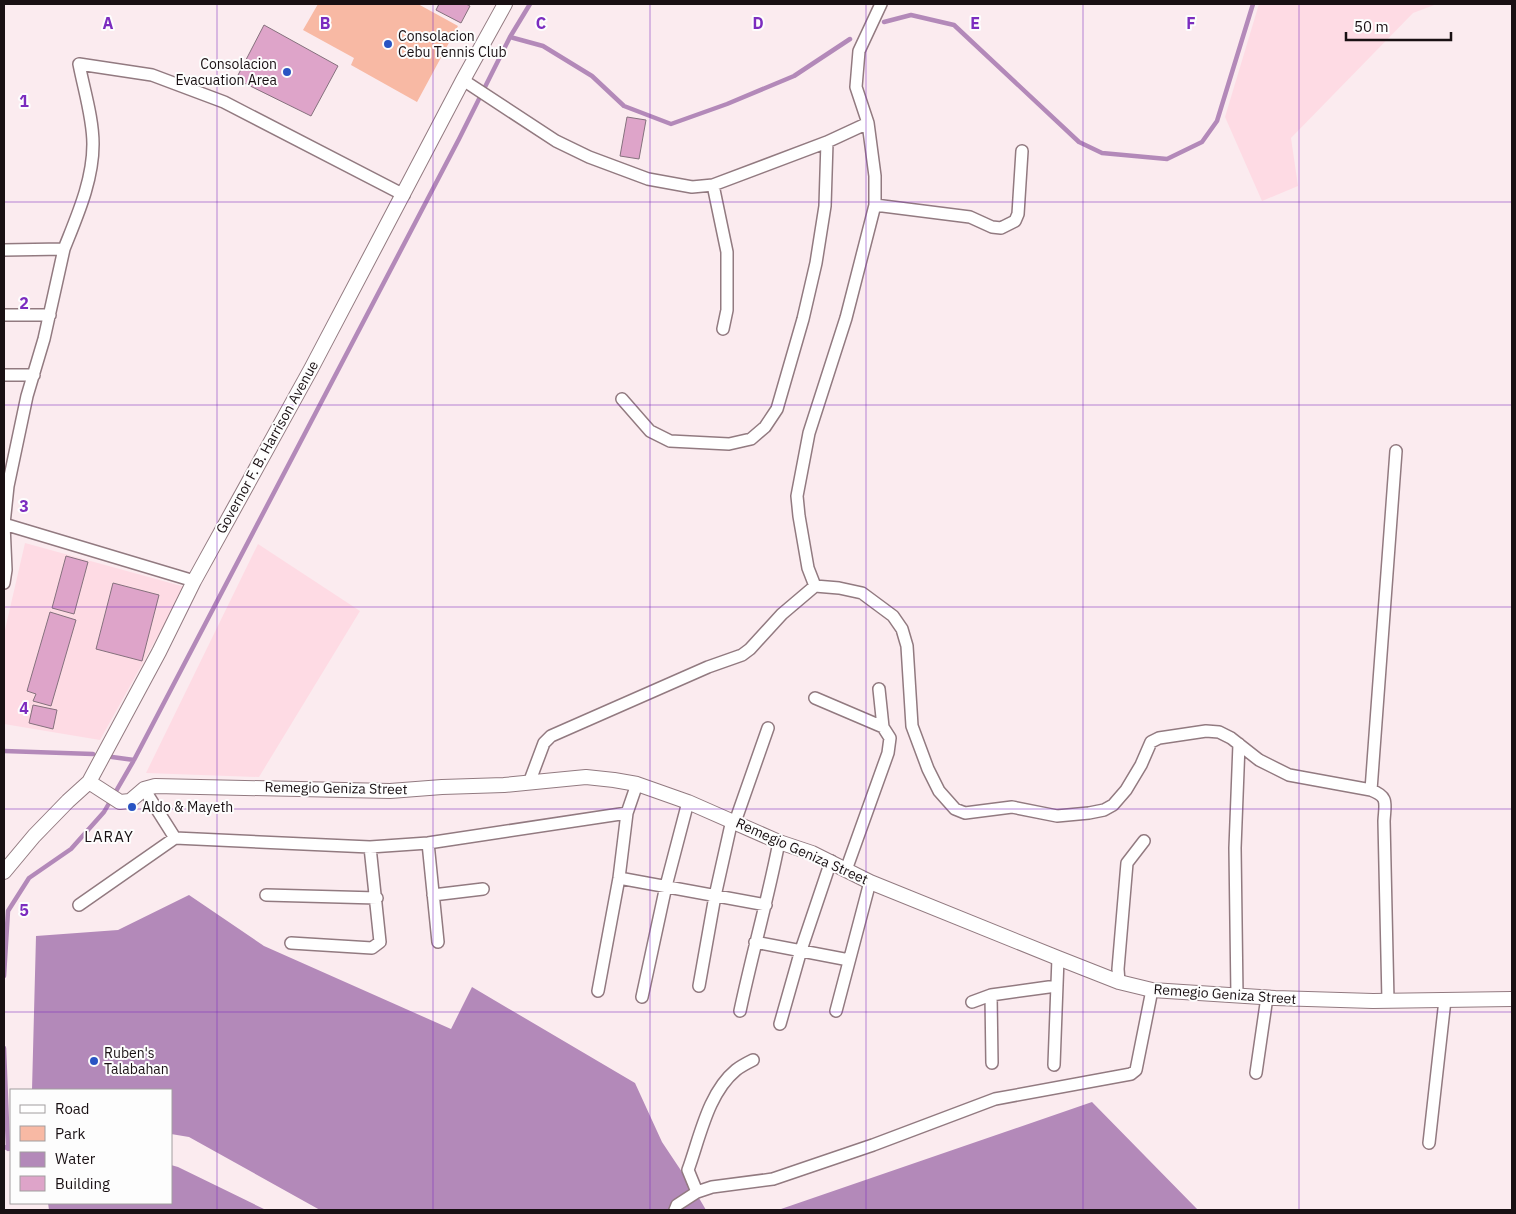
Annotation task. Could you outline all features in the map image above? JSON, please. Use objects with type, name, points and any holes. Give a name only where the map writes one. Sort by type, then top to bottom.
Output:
[{"type":"street","name":"Governor F. B. Harrison Avenue","points":[[4,872],[34,836],[89,782],[159,652],[194,581],[306,378],[505,4]]},
{"type":"street","points":[[815,586],[808,568],[797,496],[809,433],[846,318],[874,205],[874,176],[868,123],[856,86],[859,51],[881,4]]},
{"type":"street","points":[[4,583],[6,570],[4,524],[8,486],[27,396],[50,315],[64,249],[84,198],[90,170],[93,144],[80,64],[152,75],[224,102],[404,195]]},
{"type":"street","points":[[463,80],[556,141],[589,157],[648,180],[692,187],[713,185],[827,142],[868,123]]},
{"type":"street","points":[[622,399],[650,431],[670,442],[729,444],[750,439],[765,427],[777,409],[803,319],[816,263],[825,206],[827,142]]},
{"type":"street","points":[[874,205],[970,217],[992,227],[1001,228],[1008,226],[1015,221],[1018,214],[1022,151]]},
{"type":"street","points":[[713,185],[727,252],[727,310],[723,329]]},
{"type":"street","points":[[4,250],[64,249]]},
{"type":"street","points":[[4,315],[50,315]]},
{"type":"street","points":[[4,375],[34,375]]},
{"type":"street","points":[[1371,790],[1396,450]]},
{"type":"street","points":[[4,524],[194,581]]},
{"type":"street","points":[[529,783],[544,743],[551,736],[708,666],[742,655],[750,649],[782,614],[815,586],[839,588],[862,593],[892,616],[902,629],[907,646],[912,726],[939,792],[955,809],[965,813],[1012,807],[1057,816],[1104,810],[1113,805],[1126,790],[1141,765],[1151,742],[1159,738],[1206,731],[1219,732],[1231,738],[1258,760],[1289,775],[1380,793],[1386,802],[1384,821],[1388,1001]]},
{"type":"street","points":[[846,870],[888,754],[890,738],[883,727],[879,689]]},
{"type":"street","points":[[814,698],[883,727]]},
{"type":"street","points":[[700,986],[715,896],[734,821],[768,728]]},
{"type":"street","points":[[1237,996],[1234,848],[1239,744]]},
{"type":"street","name":"Remegio Geniza Street","points":[[89,782],[120,802],[130,801],[144,789],[168,785],[390,791],[529,783],[586,777],[637,784],[688,802],[830,862],[870,882],[1119,982],[1152,990],[1267,998],[1388,1001],[1512,999]]},
{"type":"street","points":[[598,991],[619,878],[627,813],[637,784]]},
{"type":"street","points":[[144,789],[175,838]]},
{"type":"street","points":[[642,996],[666,886],[688,802]]},
{"type":"street","points":[[79,905],[175,838],[370,847],[428,843],[627,813]]},
{"type":"street","points":[[740,1011],[754,942],[766,905],[779,842]]},
{"type":"street","points":[[1119,982],[1118,968],[1126,863],[1144,842]]},
{"type":"street","points":[[428,843],[438,942]]},
{"type":"street","points":[[291,943],[372,948],[380,942],[377,898],[370,847]]},
{"type":"street","points":[[780,1024],[801,950],[830,862]]},
{"type":"street","points":[[619,878],[766,905]]},
{"type":"street","points":[[836,1011],[870,882]]},
{"type":"street","points":[[433,895],[483,889]]},
{"type":"street","points":[[266,895],[377,898]]},
{"type":"street","points":[[754,942],[849,960]]},
{"type":"street","points":[[1054,1065],[1058,958]]},
{"type":"street","points":[[972,1002],[991,995],[1056,986]]},
{"type":"street","points":[[675,1210],[677,1205],[698,1192],[712,1187],[773,1179],[873,1145],[994,1099],[1132,1074],[1136,1070],[1152,990]]},
{"type":"street","points":[[991,995],[992,1063]]},
{"type":"street","points":[[1256,1073],[1267,998]]},
{"type":"street","points":[[1429,1143],[1445,1000]]},
{"type":"street","points":[[698,1192],[688,1170],[707,1113],[716,1092],[736,1069],[753,1060]]},
{"type":"shaded area","points":[[1259,4],[1437,4],[1413,13],[1291,138],[1298,186],[1262,201],[1225,117]]},
{"type":"shaded area","points":[[25,543],[185,587],[100,740],[4,724],[4,634]]},
{"type":"shaded area","points":[[258,544],[360,611],[259,777],[146,773]]},
{"type":"green space","name":"Consolacion Cebu Tennis Club","points":[[318,4],[418,4],[458,26],[417,102],[351,65],[354,58],[303,30]]},
{"type":"water","points":[[189,895],[264,946],[451,1029],[472,987],[635,1083],[662,1142],[706,1210],[320,1210],[189,1137],[172,1134],[172,1089],[32,1089],[36,936],[118,930]]},
{"type":"water","points":[[1092,1102],[1198,1210],[780,1210],[781,1209]]},
{"type":"water","points":[[172,1165],[266,1210],[49,1210],[48,1204],[172,1204]]},
{"type":"building","points":[[439,4],[466,4],[470,6],[461,23],[436,10]]},
{"type":"building","name":"Consolacion Evacuation Area","points":[[264,25],[338,66],[311,116],[236,79]]},
{"type":"building","points":[[627,117],[646,120],[639,159],[620,156]]},
{"type":"building","points":[[66,556],[88,562],[74,614],[52,608]]},
{"type":"building","points":[[113,583],[159,595],[142,661],[96,649]]},
{"type":"building","points":[[50,612],[76,620],[51,706],[33,701],[36,694],[27,691]]},
{"type":"building","points":[[33,705],[57,710],[53,729],[29,723]]},
{"type":"waterway","points":[[4,976],[8,911],[29,878],[71,849],[104,812],[134,760],[459,139],[510,37],[530,4]]},
{"type":"waterway","points":[[884,22],[911,15],[954,25],[1079,142],[1102,153],[1167,159],[1202,142],[1217,121],[1253,4]]},
{"type":"waterway","points":[[510,37],[543,46],[592,76],[624,106],[671,124],[727,104],[794,76],[850,39]]},
{"type":"waterway","points":[[4,751],[93,754]]},
{"type":"waterway","points":[[112,757],[134,760]]},
{"type":"waterway","points":[[4,1048],[8,1149]]},
{"type":"waterway","points":[[4,1147],[10,1149]]},
{"type":"place","name":"Consolacion Cebu Tennis Club","points":[[388,44]]},
{"type":"place","name":"Consolacion Evacuation Area","points":[[287,72]]},
{"type":"place","name":"Aldo & Mayeth","points":[[132,807]]},
{"type":"place","name":"Ruben's Talabahan","points":[[94,1061]]},
{"type":"district","name":"LARAY","points":[[109,836]]}]
